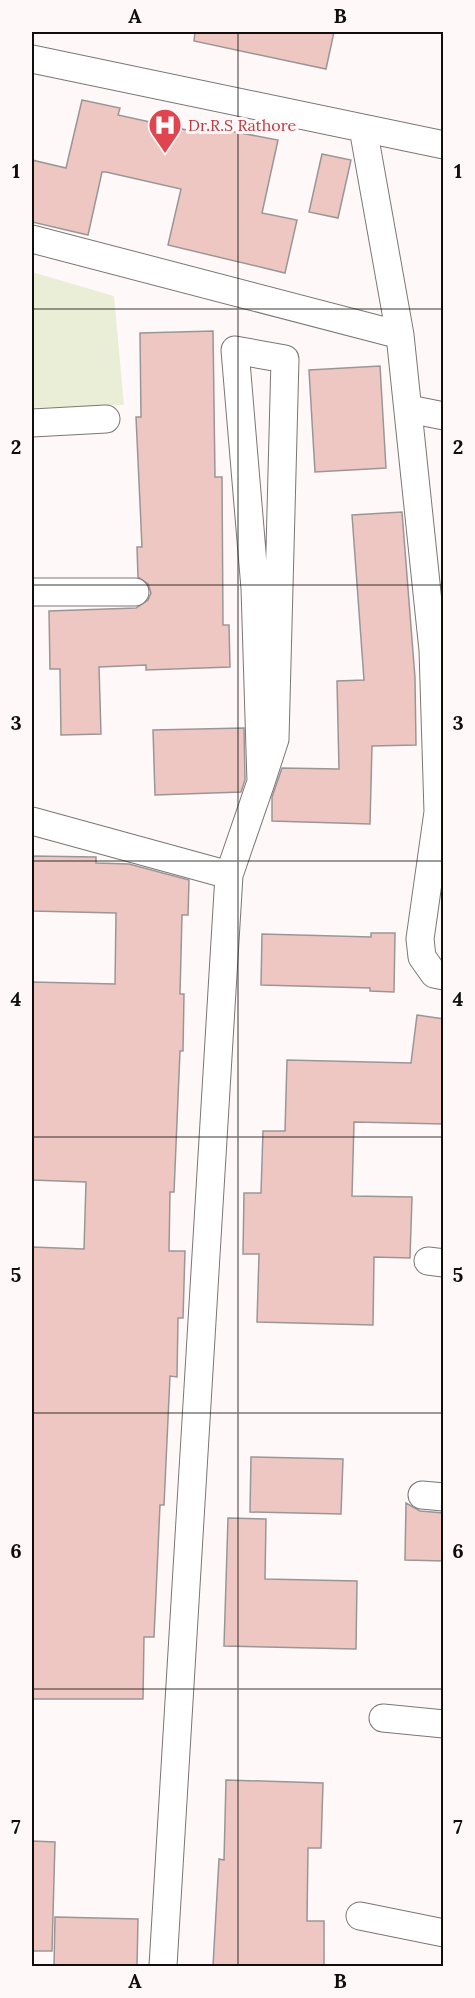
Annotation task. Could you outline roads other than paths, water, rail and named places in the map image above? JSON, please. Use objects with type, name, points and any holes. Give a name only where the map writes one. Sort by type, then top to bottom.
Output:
[{"type":"street","points":[[32,59],[444,144]]},
{"type":"street","points":[[363,128],[400,334],[438,650],[438,812],[420,939],[422,957],[434,974],[444,976]]},
{"type":"street","points":[[32,240],[400,334]]},
{"type":"street","points":[[163,1966],[229,875],[261,782],[275,739],[285,360],[236,350],[255,588],[261,782]]},
{"type":"street","points":[[409,409],[444,416]]},
{"type":"street","points":[[32,423],[106,419]]},
{"type":"street","points":[[32,592],[135,592]]},
{"type":"street","points":[[32,821],[229,875]]},
{"type":"street","points":[[382,1718],[444,1724]]},
{"type":"street","points":[[360,1916],[444,1934]]},
{"type":"place","name":"Dr.R.S Rathore","points":[[165,154]]}]
